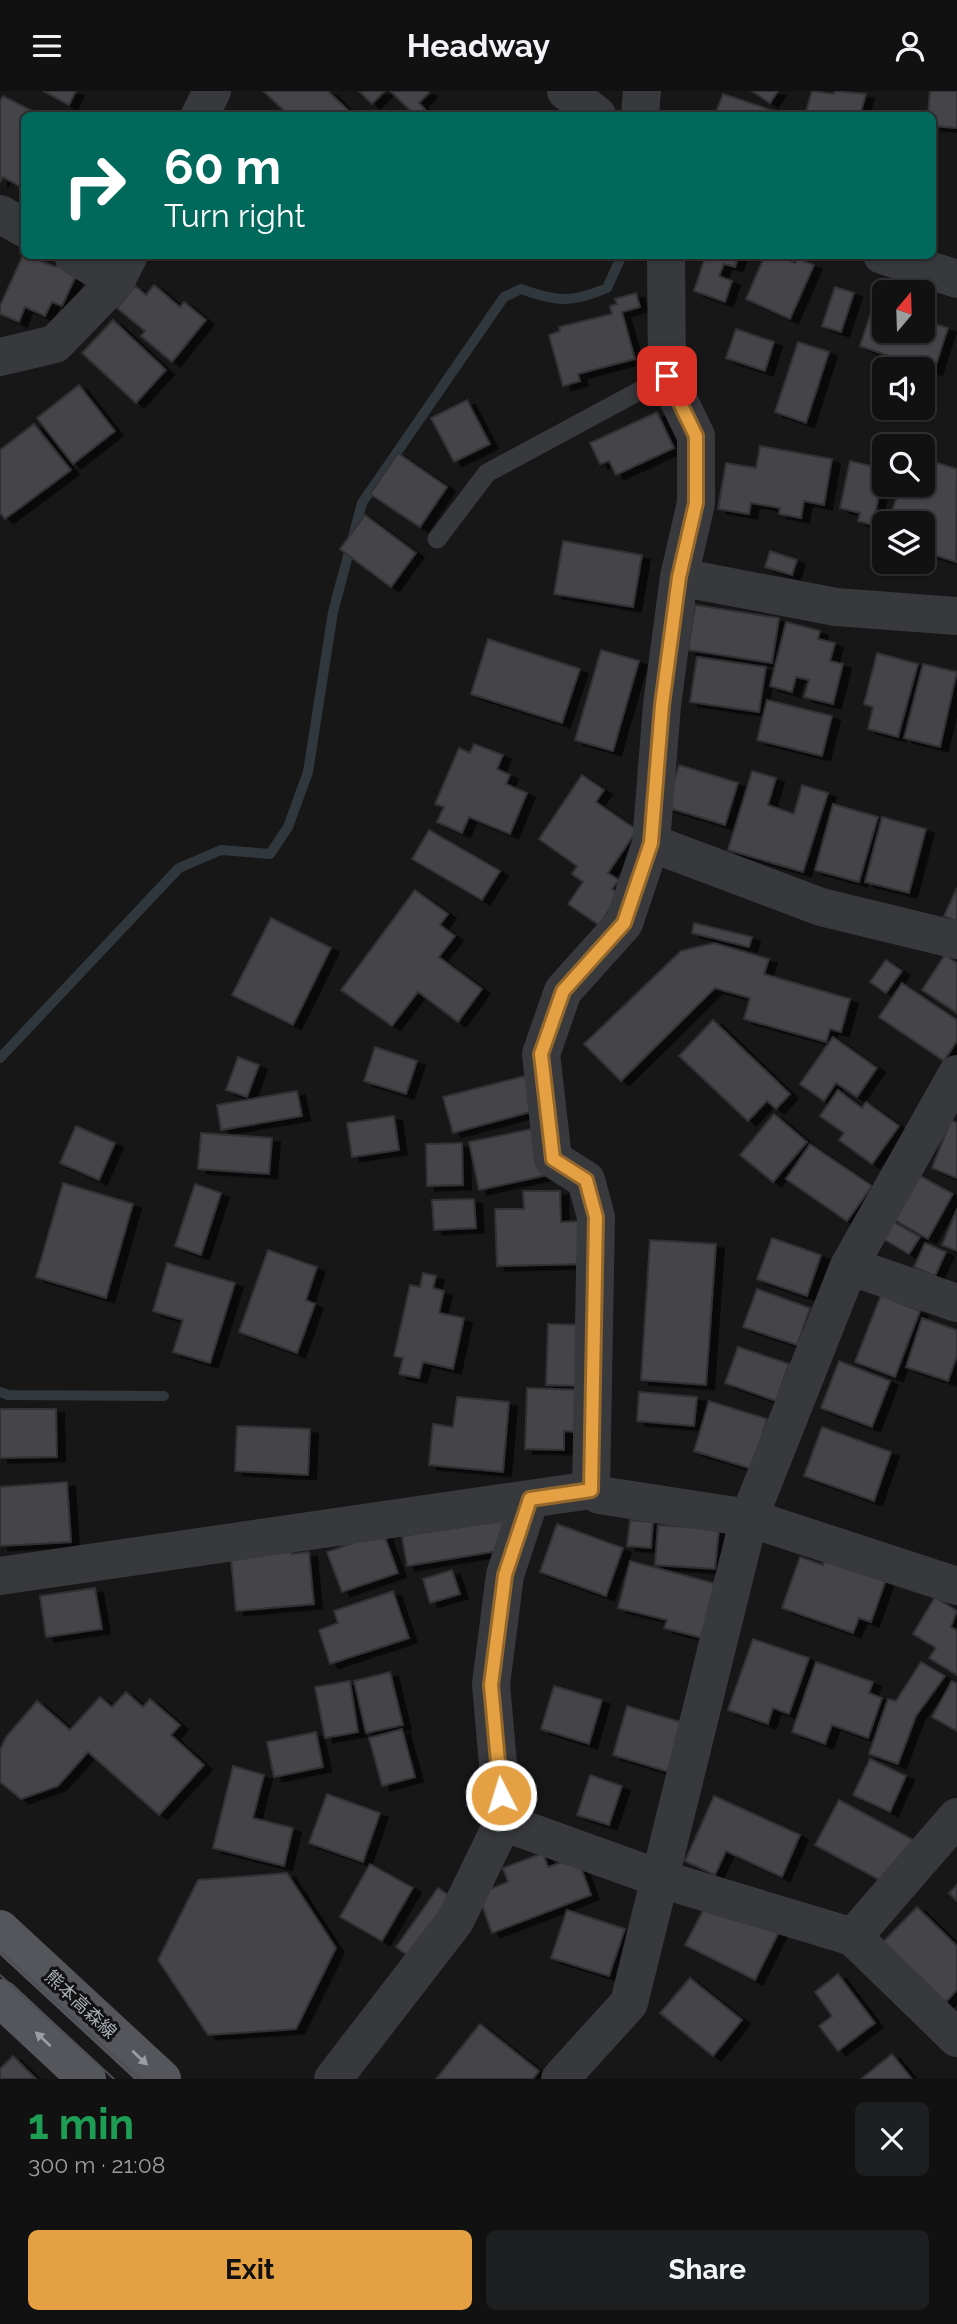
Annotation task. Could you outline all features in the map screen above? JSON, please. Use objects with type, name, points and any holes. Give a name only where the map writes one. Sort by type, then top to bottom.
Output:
[{"type":"main road","name":"熊本高森線","points":[[0,1929],[162,2079]]},
{"type":"main road","points":[[0,1999],[87,2079]]},
{"type":"street","points":[[202,112],[212,91]]},
{"type":"street","points":[[566,91],[593,112]]},
{"type":"street","points":[[640,112],[642,91]]},
{"type":"street","points":[[0,213],[21,226]]},
{"type":"street","points":[[0,357],[55,344],[122,268],[87,259]]},
{"type":"street","points":[[591,1490],[596,1217],[586,1180],[553,1159],[541,1054],[563,991],[624,923],[651,843],[662,705],[679,577],[696,503],[696,436],[667,376],[666,259]]},
{"type":"street","points":[[895,259],[957,279]]},
{"type":"street","points":[[679,577],[836,607],[957,616]]},
{"type":"street","points":[[651,843],[821,907],[957,940]]},
{"type":"street","points":[[560,2079],[629,2003],[749,1518],[849,1266],[957,1074]]},
{"type":"street","points":[[849,1266],[957,1303]]},
{"type":"street","points":[[0,1576],[591,1490],[599,1495],[749,1518],[957,1586]]},
{"type":"street","points":[[333,2079],[455,1920],[503,1822],[491,1685],[505,1575],[530,1499]]},
{"type":"street","points":[[853,1937],[957,1817]]},
{"type":"street","points":[[503,1822],[661,1879],[853,1937],[957,2038]]},
{"type":"lane","points":[[437,539],[487,473],[667,376]]},
{"type":"building","points":[[43,91],[76,91],[69,105]]},
{"type":"building","points":[[263,91],[328,91],[350,112],[286,112]]},
{"type":"building","points":[[359,91],[385,91],[372,104]]},
{"type":"building","points":[[390,91],[427,91],[429,93],[419,103],[425,109],[412,112]]},
{"type":"building","points":[[752,91],[778,91],[770,103]]},
{"type":"building","points":[[812,91],[866,94],[861,112],[806,112]]},
{"type":"building","points":[[930,91],[957,91],[957,128],[936,126],[936,112],[928,112]]},
{"type":"building","points":[[723,94],[777,112],[716,112]]},
{"type":"building","points":[[3,96],[34,112],[21,112],[21,187],[3,177],[0,182],[0,101]]},
{"type":"building","points":[[21,259],[35,259],[56,267],[59,261],[79,269],[62,306],[52,302],[45,316],[25,307],[19,322],[0,314],[0,306]]},
{"type":"building","points":[[704,259],[738,259],[735,267],[724,264],[719,276],[732,281],[725,302],[694,291]]},
{"type":"building","points":[[763,259],[787,259],[795,263],[799,259],[814,265],[790,319],[746,299]]},
{"type":"building","points":[[154,285],[180,307],[184,302],[206,320],[172,362],[141,336],[145,331],[117,308],[135,286],[146,295]]},
{"type":"building","points":[[835,287],[854,293],[841,332],[822,326]]},
{"type":"building","points":[[636,293],[640,307],[622,312],[635,359],[578,374],[580,381],[563,386],[549,335],[560,331],[559,327],[612,314],[610,306],[617,304],[615,299]]},
{"type":"building","points":[[872,309],[872,343],[935,343],[935,324],[948,328],[935,368],[935,357],[893,357],[860,346]]},
{"type":"building","points":[[113,320],[166,370],[136,403],[82,353]]},
{"type":"building","points":[[736,329],[774,342],[765,371],[726,358]]},
{"type":"building","points":[[798,342],[829,352],[806,423],[775,412]]},
{"type":"building","points":[[79,385],[115,431],[73,464],[37,418]]},
{"type":"building","points":[[467,400],[490,444],[454,462],[431,418]]},
{"type":"building","points":[[657,412],[674,448],[616,475],[609,461],[600,464],[590,443]]},
{"type":"building","points":[[34,424],[71,470],[5,519],[0,513],[0,450]]},
{"type":"building","points":[[760,446],[832,459],[824,505],[804,501],[801,518],[779,514],[780,508],[751,503],[749,514],[718,509],[726,463],[756,468]]},
{"type":"building","points":[[398,453],[447,487],[420,527],[370,494]]},
{"type":"building","points":[[850,461],[872,466],[872,497],[878,497],[876,511],[872,511],[872,525],[858,521],[860,513],[840,508]]},
{"type":"building","points":[[935,462],[957,469],[956,562],[935,555],[935,511],[892,511],[897,497],[935,497]]},
{"type":"building","points":[[365,515],[416,553],[391,587],[340,549]]},
{"type":"building","points":[[563,541],[642,555],[633,607],[554,594]]},
{"type":"building","points":[[770,551],[797,560],[792,575],[765,567]]},
{"type":"building","points":[[695,605],[779,618],[772,663],[688,650]]},
{"type":"building","points":[[786,622],[820,631],[818,639],[835,643],[830,661],[843,664],[833,704],[804,697],[809,680],[796,677],[792,692],[770,686]]},
{"type":"building","points":[[488,639],[580,669],[562,723],[471,694]]},
{"type":"building","points":[[601,650],[639,661],[613,751],[575,740]]},
{"type":"building","points":[[877,653],[918,664],[898,737],[868,729],[873,707],[864,704]]},
{"type":"building","points":[[697,657],[766,667],[759,712],[690,702]]},
{"type":"building","points":[[923,664],[957,672],[940,747],[904,738]]},
{"type":"building","points":[[767,700],[832,716],[822,756],[757,740]]},
{"type":"building","points":[[474,744],[503,755],[497,769],[510,775],[506,784],[527,793],[510,834],[469,817],[462,833],[437,822],[444,807],[435,804],[459,748],[470,753]]},
{"type":"building","points":[[679,765],[738,783],[725,825],[666,807]]},
{"type":"building","points":[[752,771],[776,778],[768,805],[794,814],[802,785],[828,793],[803,872],[728,850]]},
{"type":"building","points":[[582,775],[604,790],[596,802],[637,830],[608,873],[619,880],[612,889],[620,894],[599,925],[568,904],[583,882],[572,874],[577,866],[539,839]]},
{"type":"building","points":[[833,804],[878,817],[859,882],[815,870]]},
{"type":"building","points":[[882,817],[926,829],[909,893],[865,882]]},
{"type":"building","points":[[429,830],[500,871],[482,900],[412,859]]},
{"type":"building","points":[[957,888],[957,921],[944,916]]},
{"type":"building","points":[[415,890],[448,914],[440,925],[455,936],[439,957],[482,989],[458,1022],[418,992],[392,1026],[341,990]]},
{"type":"building","points":[[271,918],[331,948],[293,1025],[232,995]]},
{"type":"building","points":[[694,923],[752,937],[749,947],[692,933]]},
{"type":"building","points":[[714,943],[769,959],[764,974],[850,999],[841,1032],[830,1029],[826,1042],[744,1019],[750,998],[715,988],[621,1081],[584,1044],[681,951]]},
{"type":"building","points":[[945,955],[957,963],[957,1013],[922,990]]},
{"type":"building","points":[[886,960],[902,971],[886,993],[870,982]]},
{"type":"building","points":[[902,983],[957,1020],[957,1041],[944,1061],[879,1017]]},
{"type":"building","points":[[713,1020],[790,1094],[776,1109],[767,1101],[748,1121],[679,1056]]},
{"type":"building","points":[[833,1037],[877,1068],[857,1097],[836,1083],[824,1101],[800,1084]]},
{"type":"building","points":[[375,1047],[417,1061],[406,1094],[364,1081]]},
{"type":"building","points":[[238,1057],[259,1065],[247,1097],[226,1090]]},
{"type":"building","points":[[525,1076],[534,1111],[453,1133],[443,1097]]},
{"type":"building","points":[[838,1090],[862,1108],[866,1102],[899,1126],[872,1164],[839,1140],[844,1133],[820,1116]]},
{"type":"building","points":[[297,1091],[302,1116],[221,1130],[217,1105]]},
{"type":"building","points":[[774,1114],[807,1142],[773,1182],[740,1155]]},
{"type":"building","points":[[394,1116],[399,1150],[352,1157],[347,1123]]},
{"type":"building","points":[[951,1120],[957,1123],[957,1178],[932,1168]]},
{"type":"building","points":[[76,1126],[115,1143],[99,1180],[60,1163]]},
{"type":"building","points":[[541,1127],[552,1174],[479,1190],[469,1142]]},
{"type":"building","points":[[201,1133],[272,1138],[269,1174],[198,1169]]},
{"type":"building","points":[[462,1143],[463,1185],[427,1186],[426,1144]]},
{"type":"building","points":[[810,1144],[872,1186],[847,1221],[786,1179]]},
{"type":"building","points":[[913,1172],[953,1194],[928,1239],[888,1216]]},
{"type":"building","points":[[63,1183],[133,1204],[106,1298],[36,1277]]},
{"type":"building","points":[[195,1184],[221,1193],[201,1255],[175,1246]]},
{"type":"building","points":[[523,1191],[560,1191],[561,1222],[587,1221],[587,1264],[497,1266],[495,1209],[524,1209]]},
{"type":"building","points":[[474,1199],[476,1228],[434,1230],[432,1200]]},
{"type":"building","points":[[957,1209],[957,1251],[942,1245]]},
{"type":"building","points":[[890,1220],[920,1237],[909,1254],[880,1237]]},
{"type":"building","points":[[772,1238],[821,1255],[807,1296],[757,1279]]},
{"type":"building","points":[[650,1240],[716,1244],[706,1385],[641,1380]]},
{"type":"building","points":[[925,1243],[946,1252],[935,1276],[914,1267]]},
{"type":"building","points":[[268,1250],[317,1267],[306,1300],[315,1304],[297,1353],[239,1332]]},
{"type":"building","points":[[167,1263],[235,1283],[210,1363],[173,1352],[183,1320],[153,1311]]},
{"type":"building","points":[[423,1273],[436,1276],[433,1288],[444,1291],[439,1313],[464,1318],[453,1369],[423,1362],[419,1378],[399,1374],[403,1358],[394,1356],[410,1285],[420,1287]]},
{"type":"building","points":[[757,1289],[810,1308],[797,1345],[743,1327]]},
{"type":"building","points":[[881,1295],[920,1311],[895,1377],[855,1362]]},
{"type":"building","points":[[922,1318],[957,1330],[957,1356],[948,1381],[906,1367]]},
{"type":"building","points":[[548,1324],[583,1325],[581,1386],[546,1385]]},
{"type":"building","points":[[738,1347],[789,1364],[776,1401],[725,1383]]},
{"type":"building","points":[[839,1361],[890,1381],[872,1427],[821,1408]]},
{"type":"building","points":[[527,1388],[582,1390],[580,1432],[564,1431],[564,1450],[525,1449]]},
{"type":"building","points":[[639,1392],[697,1397],[694,1426],[637,1421]]},
{"type":"building","points":[[457,1397],[509,1402],[503,1472],[429,1465],[433,1424],[453,1427]]},
{"type":"building","points":[[709,1401],[767,1419],[752,1469],[694,1451]]},
{"type":"building","points":[[0,1409],[56,1409],[57,1457],[0,1458]]},
{"type":"building","points":[[237,1426],[310,1429],[308,1475],[235,1471]]},
{"type":"building","points":[[822,1427],[891,1452],[874,1501],[804,1476]]},
{"type":"building","points":[[67,1482],[71,1542],[0,1546],[0,1487]]},
{"type":"building","points":[[505,1520],[510,1549],[407,1566],[402,1536]]},
{"type":"building","points":[[630,1520],[653,1522],[651,1548],[627,1546]]},
{"type":"building","points":[[557,1524],[623,1548],[606,1596],[540,1572]]},
{"type":"building","points":[[658,1525],[719,1529],[715,1569],[655,1565]]},
{"type":"building","points":[[383,1532],[398,1573],[342,1592],[327,1552]]},
{"type":"building","points":[[291,1545],[292,1554],[309,1552],[314,1604],[236,1611],[231,1560]]},
{"type":"building","points":[[827,1555],[887,1577],[871,1622],[859,1618],[853,1633],[782,1608],[800,1557],[823,1565]]},
{"type":"building","points":[[630,1561],[717,1584],[702,1638],[664,1628],[667,1620],[618,1608]]},
{"type":"building","points":[[452,1570],[460,1594],[430,1603],[423,1579]]},
{"type":"building","points":[[95,1588],[102,1629],[46,1637],[40,1596]]},
{"type":"building","points":[[393,1591],[409,1638],[330,1664],[319,1630],[338,1623],[334,1611]]},
{"type":"building","points":[[935,1597],[957,1611],[951,1627],[957,1630],[957,1675],[929,1658],[936,1648],[913,1634]]},
{"type":"building","points":[[753,1639],[809,1658],[789,1714],[773,1708],[768,1724],[728,1710]]},
{"type":"building","points":[[816,1662],[873,1682],[869,1693],[882,1698],[868,1738],[832,1725],[825,1744],[792,1732]]},
{"type":"building","points":[[921,1662],[945,1676],[916,1716],[898,1764],[869,1754],[888,1699],[896,1701]]},
{"type":"building","points":[[390,1672],[403,1725],[366,1733],[354,1681]]},
{"type":"building","points":[[350,1681],[358,1732],[325,1738],[315,1687]]},
{"type":"building","points":[[952,1681],[957,1684],[957,1731],[932,1717]]},
{"type":"building","points":[[554,1686],[602,1700],[589,1744],[541,1729]]},
{"type":"building","points":[[126,1692],[143,1707],[150,1699],[180,1725],[171,1735],[204,1765],[159,1815],[88,1752],[58,1786],[21,1799],[0,1782],[0,1750],[6,1737],[37,1701],[70,1730],[100,1697],[112,1707]]},
{"type":"building","points":[[627,1706],[684,1723],[669,1772],[613,1755]]},
{"type":"building","points":[[402,1729],[415,1777],[382,1786],[369,1738]]},
{"type":"building","points":[[316,1732],[323,1767],[274,1777],[267,1742]]},
{"type":"building","points":[[870,1759],[906,1776],[890,1812],[853,1795]]},
{"type":"building","points":[[233,1766],[264,1775],[253,1818],[293,1828],[284,1866],[213,1848]]},
{"type":"building","points":[[590,1775],[622,1786],[609,1825],[577,1815]]},
{"type":"building","points":[[327,1794],[380,1813],[363,1862],[309,1843]]},
{"type":"building","points":[[714,1796],[800,1835],[782,1877],[726,1851],[715,1875],[685,1861]]},
{"type":"building","points":[[839,1800],[919,1843],[885,1883],[815,1845]]},
{"type":"building","points":[[543,1853],[548,1867],[577,1857],[591,1895],[492,1933],[478,1894],[508,1882],[503,1868]]},
{"type":"building","points":[[370,1864],[413,1888],[382,1941],[340,1917]]},
{"type":"building","points":[[287,1873],[336,1948],[296,2029],[208,2035],[158,1960],[198,1880]]},
{"type":"building","points":[[957,1885],[957,1901],[949,1893]]},
{"type":"building","points":[[438,1888],[459,1902],[417,1962],[396,1947]]},
{"type":"building","points":[[709,1899],[781,1928],[755,1980],[685,1945]]},
{"type":"building","points":[[917,1907],[957,1946],[957,1990],[945,2003],[882,1943]]},
{"type":"building","points":[[567,1910],[625,1929],[609,1976],[551,1958]]},
{"type":"building","points":[[838,1974],[875,2023],[838,2051],[819,2026],[832,2016],[815,1992]]},
{"type":"building","points":[[690,1978],[742,2020],[713,2056],[660,2013]]},
{"type":"building","points":[[480,2024],[539,2071],[533,2079],[436,2079]]},
{"type":"building","points":[[892,2054],[912,2079],[861,2079]]},
{"type":"building","points":[[13,2056],[36,2079],[0,2079],[0,2069]]},
{"type":"waterway","points":[[0,1058],[179,868],[221,850],[270,854],[288,827],[308,772],[333,612],[362,503],[504,297],[521,289],[564,299],[595,293],[607,288],[620,259]]},
{"type":"waterway","points":[[0,1392],[8,1395],[164,1396]]},
{"type":"tram line","points":[[0,1951],[139,2079]]},
{"type":"tram line","points":[[0,1975],[114,2079]]},
{"type":"route","points":[[501,1795],[491,1685],[505,1575],[530,1499],[591,1490],[596,1217],[586,1180],[553,1159],[541,1054],[563,991],[624,923],[651,843],[662,705],[679,577],[696,503],[696,436],[667,376]]}]
